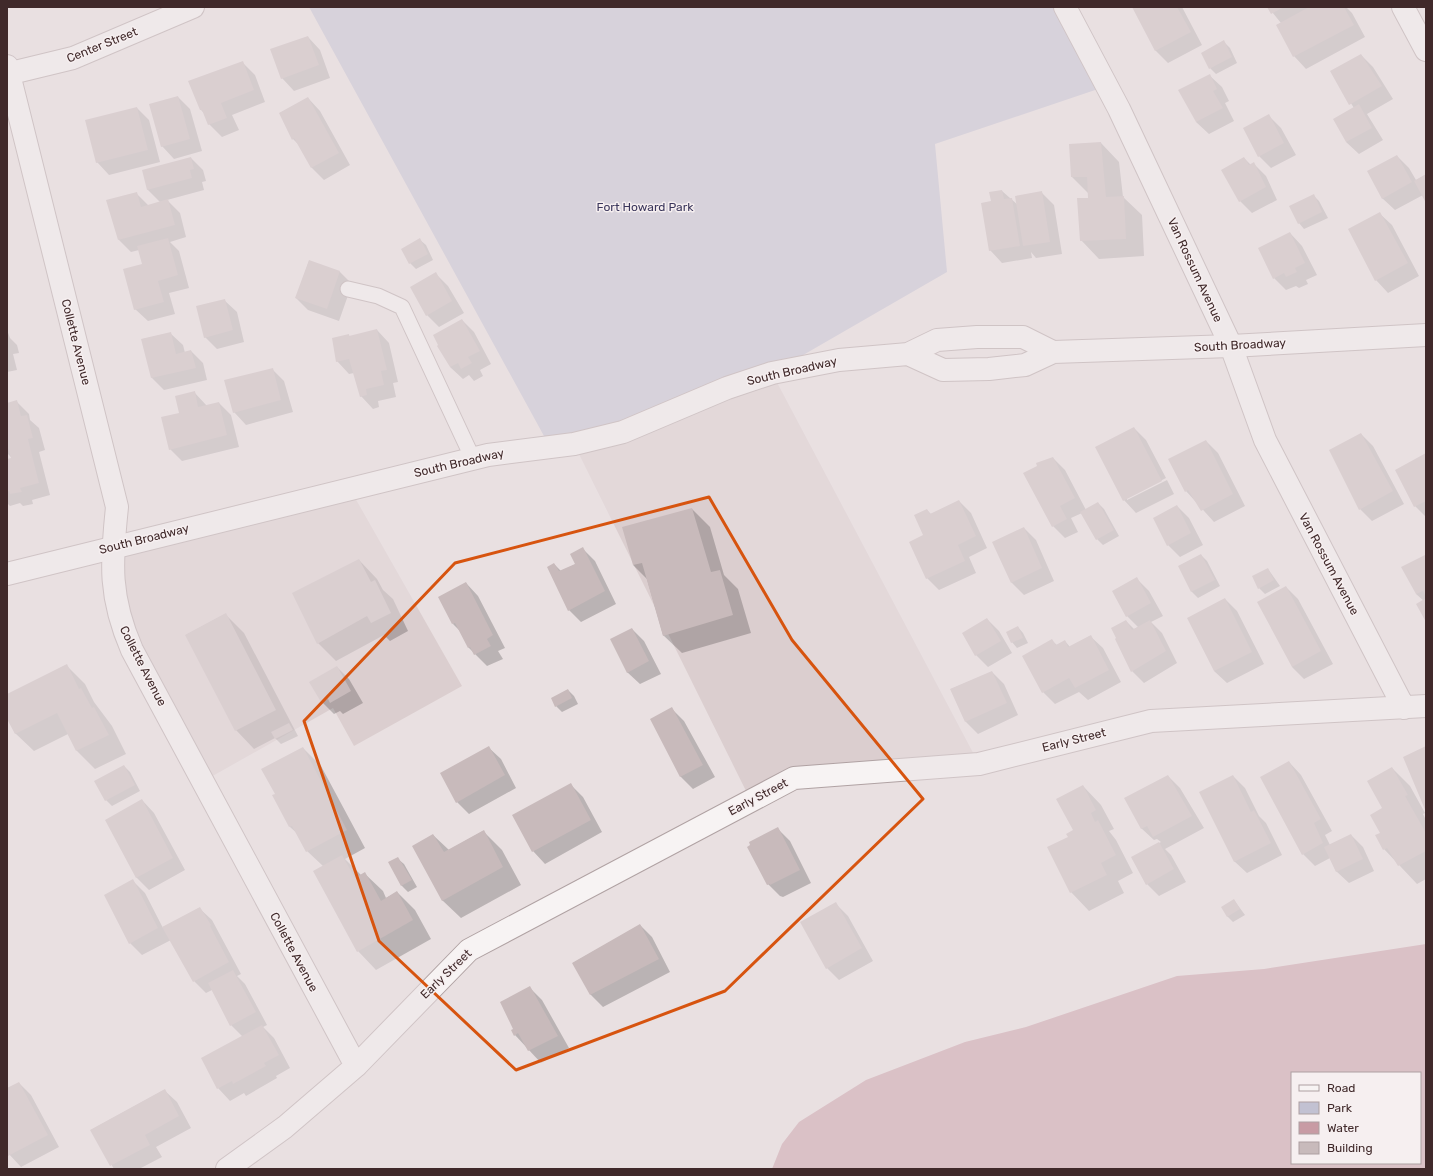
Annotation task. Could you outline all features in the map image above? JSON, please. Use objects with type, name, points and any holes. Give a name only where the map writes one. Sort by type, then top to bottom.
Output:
[{"type":"street","name":"Center Street","points":[[8,71],[73,58],[194,7]]},
{"type":"street","name":"Van Rossum Avenue","points":[[1065,7],[1119,110],[1231,346],[1265,440],[1404,708]]},
{"type":"street","points":[[1404,7],[1426,50]]},
{"type":"street","name":"Collette Avenue","points":[[8,71],[117,507],[113,546],[113,590],[121,624],[132,650],[356,1066]]},
{"type":"street","name":"South Broadway","points":[[908,354],[943,370],[989,369],[1025,365],[1053,352],[1231,346],[1426,335]]},
{"type":"street","name":"South Broadway","points":[[7,574],[113,546],[488,455],[574,444],[623,432],[727,388],[772,373],[839,360],[908,354],[937,340],[990,336],[1024,337],[1053,352]]},
{"type":"street","name":"Early Street","points":[[227,1169],[286,1127],[356,1066],[469,950],[794,778],[979,764],[1151,721],[1426,706]]},
{"type":"lane","points":[[348,289],[378,296],[402,307],[473,459]]},
{"type":"highlighted area","points":[[709,497],[792,640],[923,799],[725,991],[516,1070],[379,941],[304,721],[455,563]]},
{"type":"shaded area","points":[[772,373],[979,764],[794,778],[751,801],[574,444]]},
{"type":"shaded area","points":[[350,489],[462,686],[354,746],[333,708],[202,782],[132,650],[113,547]]},
{"type":"green space","name":"Fort Howard Park","points":[[309,7],[1065,7],[1107,86],[935,144],[947,272],[772,373],[550,447]]},
{"type":"water","points":[[1426,944],[1426,1169],[772,1169],[782,1144],[799,1122],[866,1080],[965,1042],[1026,1027],[1177,976],[1264,969]]},
{"type":"building","points":[[1132,7],[1177,7],[1191,32],[1155,51]]},
{"type":"building","points":[[1267,7],[1284,7],[1271,14]]},
{"type":"building","points":[[1309,7],[1344,7],[1354,25],[1293,57],[1276,25]]},
{"type":"building","points":[[308,36],[319,65],[281,79],[270,49]]},
{"type":"building","points":[[1224,40],[1232,57],[1209,69],[1201,53]]},
{"type":"building","points":[[1361,54],[1382,86],[1349,105],[1330,71]]},
{"type":"building","points":[[243,61],[254,90],[221,103],[227,118],[208,125],[188,81]]},
{"type":"building","points":[[1210,74],[1217,89],[1213,91],[1223,108],[1196,122],[1178,90]]},
{"type":"building","points":[[178,96],[190,139],[161,147],[149,104]]},
{"type":"building","points":[[308,97],[339,153],[311,168],[294,138],[292,140],[279,113]]},
{"type":"building","points":[[1359,104],[1372,128],[1346,142],[1333,119]]},
{"type":"building","points":[[137,107],[148,150],[96,163],[85,120]]},
{"type":"building","points":[[1269,114],[1284,143],[1258,157],[1243,128]]},
{"type":"building","points":[[1101,142],[1106,197],[1124,196],[1126,239],[1080,241],[1077,198],[1088,198],[1087,177],[1071,177],[1069,144]]},
{"type":"building","points":[[1397,155],[1412,182],[1382,199],[1367,171]]},
{"type":"building","points":[[191,157],[194,169],[190,170],[192,178],[147,190],[142,170]]},
{"type":"building","points":[[1244,157],[1249,165],[1254,162],[1266,187],[1239,202],[1221,170]]},
{"type":"building","points":[[1426,174],[1426,203],[1414,181]]},
{"type":"building","points":[[1002,190],[1004,199],[1012,198],[1020,246],[989,251],[981,203],[991,201],[989,192]]},
{"type":"building","points":[[1042,191],[1050,242],[1023,246],[1015,196]]},
{"type":"building","points":[[137,192],[141,207],[168,199],[175,225],[118,240],[106,200]]},
{"type":"building","points":[[1314,194],[1322,212],[1298,224],[1289,206]]},
{"type":"building","points":[[1380,212],[1408,263],[1375,281],[1348,229]]},
{"type":"building","points":[[1290,232],[1305,263],[1295,268],[1297,272],[1286,277],[1284,273],[1273,279],[1258,248]]},
{"type":"building","points":[[168,238],[178,275],[158,281],[164,302],[134,310],[123,269],[142,264],[137,246]]},
{"type":"building","points":[[420,238],[428,254],[409,264],[401,249]]},
{"type":"building","points":[[309,260],[340,271],[327,309],[295,298]]},
{"type":"building","points":[[436,272],[452,301],[426,316],[410,287]]},
{"type":"building","points":[[225,299],[233,330],[204,338],[196,306]]},
{"type":"building","points":[[462,319],[480,351],[468,357],[472,363],[461,369],[458,363],[450,367],[437,346],[438,345],[433,335]]},
{"type":"building","points":[[377,329],[387,370],[381,371],[384,385],[366,389],[367,395],[360,397],[349,359],[336,362],[332,338],[349,334],[349,336]]},
{"type":"building","points":[[171,332],[176,354],[191,350],[196,368],[151,378],[141,339]]},
{"type":"building","points":[[273,368],[281,400],[233,413],[224,380]]},
{"type":"building","points":[[195,391],[198,407],[219,402],[227,435],[169,450],[161,417],[179,413],[175,396]]},
{"type":"building","points":[[17,400],[21,416],[27,415],[33,438],[28,439],[39,483],[20,488],[22,492],[10,494],[9,491],[7,492],[7,459],[11,458],[7,445],[7,403]]},
{"type":"building","points":[[1134,427],[1162,481],[1123,501],[1095,447]]},
{"type":"building","points":[[1361,433],[1393,491],[1359,510],[1329,450]]},
{"type":"building","points":[[1206,440],[1233,494],[1201,511],[1188,490],[1185,492],[1168,459]]},
{"type":"building","points":[[1426,453],[1426,501],[1414,507],[1395,470]]},
{"type":"building","points":[[1053,457],[1075,498],[1060,506],[1067,519],[1052,527],[1023,473],[1037,466],[1036,463]]},
{"type":"building","points":[[959,500],[976,536],[958,545],[965,561],[926,579],[909,542],[923,535],[914,515],[927,509],[930,514]]},
{"type":"building","points":[[1098,502],[1114,530],[1096,540],[1080,512]]},
{"type":"building","points":[[1177,505],[1191,533],[1167,546],[1153,518]]},
{"type":"building","points":[[692,508],[711,572],[720,570],[733,615],[663,636],[642,563],[633,565],[622,527]]},
{"type":"building","points":[[1024,527],[1042,568],[1011,583],[992,542]]},
{"type":"building","points":[[583,547],[605,591],[568,611],[547,567],[554,563],[559,571],[575,564],[570,554]]},
{"type":"building","points":[[1201,554],[1215,580],[1191,592],[1178,566]]},
{"type":"building","points":[[1425,555],[1426,597],[1423,591],[1416,594],[1401,567]]},
{"type":"building","points":[[359,559],[371,582],[375,580],[391,613],[371,623],[367,616],[317,644],[292,593]]},
{"type":"building","points":[[1268,568],[1274,580],[1258,589],[1252,576]]},
{"type":"building","points":[[1137,577],[1151,603],[1126,617],[1112,591]]},
{"type":"building","points":[[466,582],[493,635],[487,639],[491,646],[474,655],[470,647],[468,648],[455,623],[452,624],[438,597]]},
{"type":"building","points":[[1286,586],[1321,651],[1292,667],[1257,602]]},
{"type":"building","points":[[1225,598],[1252,652],[1214,671],[1187,618]]},
{"type":"building","points":[[1426,598],[1426,622],[1416,604]]},
{"type":"building","points":[[226,613],[276,710],[235,731],[185,635]]},
{"type":"building","points":[[987,618],[1001,641],[975,656],[962,633]]},
{"type":"building","points":[[1126,620],[1132,630],[1150,620],[1166,651],[1131,672],[1111,628]]},
{"type":"building","points":[[1018,626],[1023,638],[1011,643],[1006,632]]},
{"type":"building","points":[[632,628],[649,661],[627,673],[610,639]]},
{"type":"building","points":[[1091,635],[1109,670],[1075,688],[1069,678],[1042,693],[1022,656],[1052,639],[1056,645],[1065,640],[1068,647]]},
{"type":"building","points":[[67,664],[79,689],[81,688],[92,708],[94,707],[109,735],[76,751],[57,713],[15,734],[7,719],[7,694]]},
{"type":"building","points":[[337,666],[351,691],[330,703],[328,699],[321,702],[309,682]]},
{"type":"building","points":[[992,671],[1007,703],[965,722],[950,689]]},
{"type":"building","points":[[568,689],[572,698],[555,707],[551,698]]},
{"type":"building","points":[[672,707],[703,765],[680,777],[650,719]]},
{"type":"building","points":[[289,723],[293,730],[275,739],[271,732]]},
{"type":"building","points":[[489,746],[505,775],[456,803],[440,773]]},
{"type":"building","points":[[1426,746],[1426,812],[1403,757]]},
{"type":"building","points":[[303,747],[347,830],[306,852],[292,826],[289,827],[272,795],[275,794],[261,769]]},
{"type":"building","points":[[1289,761],[1321,819],[1314,823],[1323,843],[1302,855],[1260,777]]},
{"type":"building","points":[[124,765],[135,785],[105,801],[94,781]]},
{"type":"building","points":[[1392,767],[1408,795],[1405,796],[1426,833],[1426,851],[1398,866],[1387,848],[1383,850],[1375,835],[1380,833],[1370,815],[1382,808],[1367,781]]},
{"type":"building","points":[[1168,775],[1192,816],[1153,837],[1147,826],[1141,829],[1124,798]]},
{"type":"building","points":[[1233,775],[1251,812],[1254,810],[1271,843],[1234,862],[1199,792]]},
{"type":"building","points":[[571,783],[591,820],[532,852],[512,815]]},
{"type":"building","points":[[1083,785],[1096,810],[1091,813],[1095,822],[1098,820],[1116,855],[1101,863],[1107,875],[1070,893],[1047,847],[1068,837],[1066,834],[1073,830],[1056,799]]},
{"type":"building","points":[[142,799],[173,858],[136,878],[105,820]]},
{"type":"building","points":[[778,827],[800,870],[770,885],[767,885],[747,847],[750,845],[749,842]]},
{"type":"building","points":[[484,830],[503,867],[442,901],[412,846],[433,834],[444,852]]},
{"type":"building","points":[[1351,834],[1363,859],[1336,872],[1324,847]]},
{"type":"building","points":[[1159,842],[1174,869],[1146,885],[1131,857]]},
{"type":"building","points":[[342,855],[355,878],[365,872],[381,901],[397,891],[413,920],[357,952],[313,871]]},
{"type":"building","points":[[398,857],[412,880],[401,886],[388,862]]},
{"type":"building","points":[[133,879],[158,928],[129,944],[104,895]]},
{"type":"building","points":[[1234,899],[1240,909],[1227,917],[1221,907]]},
{"type":"building","points":[[836,902],[862,948],[826,969],[800,922]]},
{"type":"building","points":[[200,907],[211,925],[210,926],[229,962],[193,982],[162,927]]},
{"type":"building","points":[[640,924],[659,959],[590,995],[572,963]]},
{"type":"building","points":[[233,970],[256,1012],[230,1026],[208,983]]},
{"type":"building","points":[[530,986],[558,1036],[528,1051],[518,1033],[514,1036],[511,1030],[513,1029],[500,1002]]},
{"type":"building","points":[[262,1025],[279,1055],[264,1063],[266,1066],[233,1084],[232,1081],[217,1089],[201,1058]]},
{"type":"building","points":[[19,1082],[48,1135],[8,1156],[7,1088]]},
{"type":"building","points":[[165,1089],[179,1116],[145,1135],[150,1145],[110,1166],[90,1130]]}]
